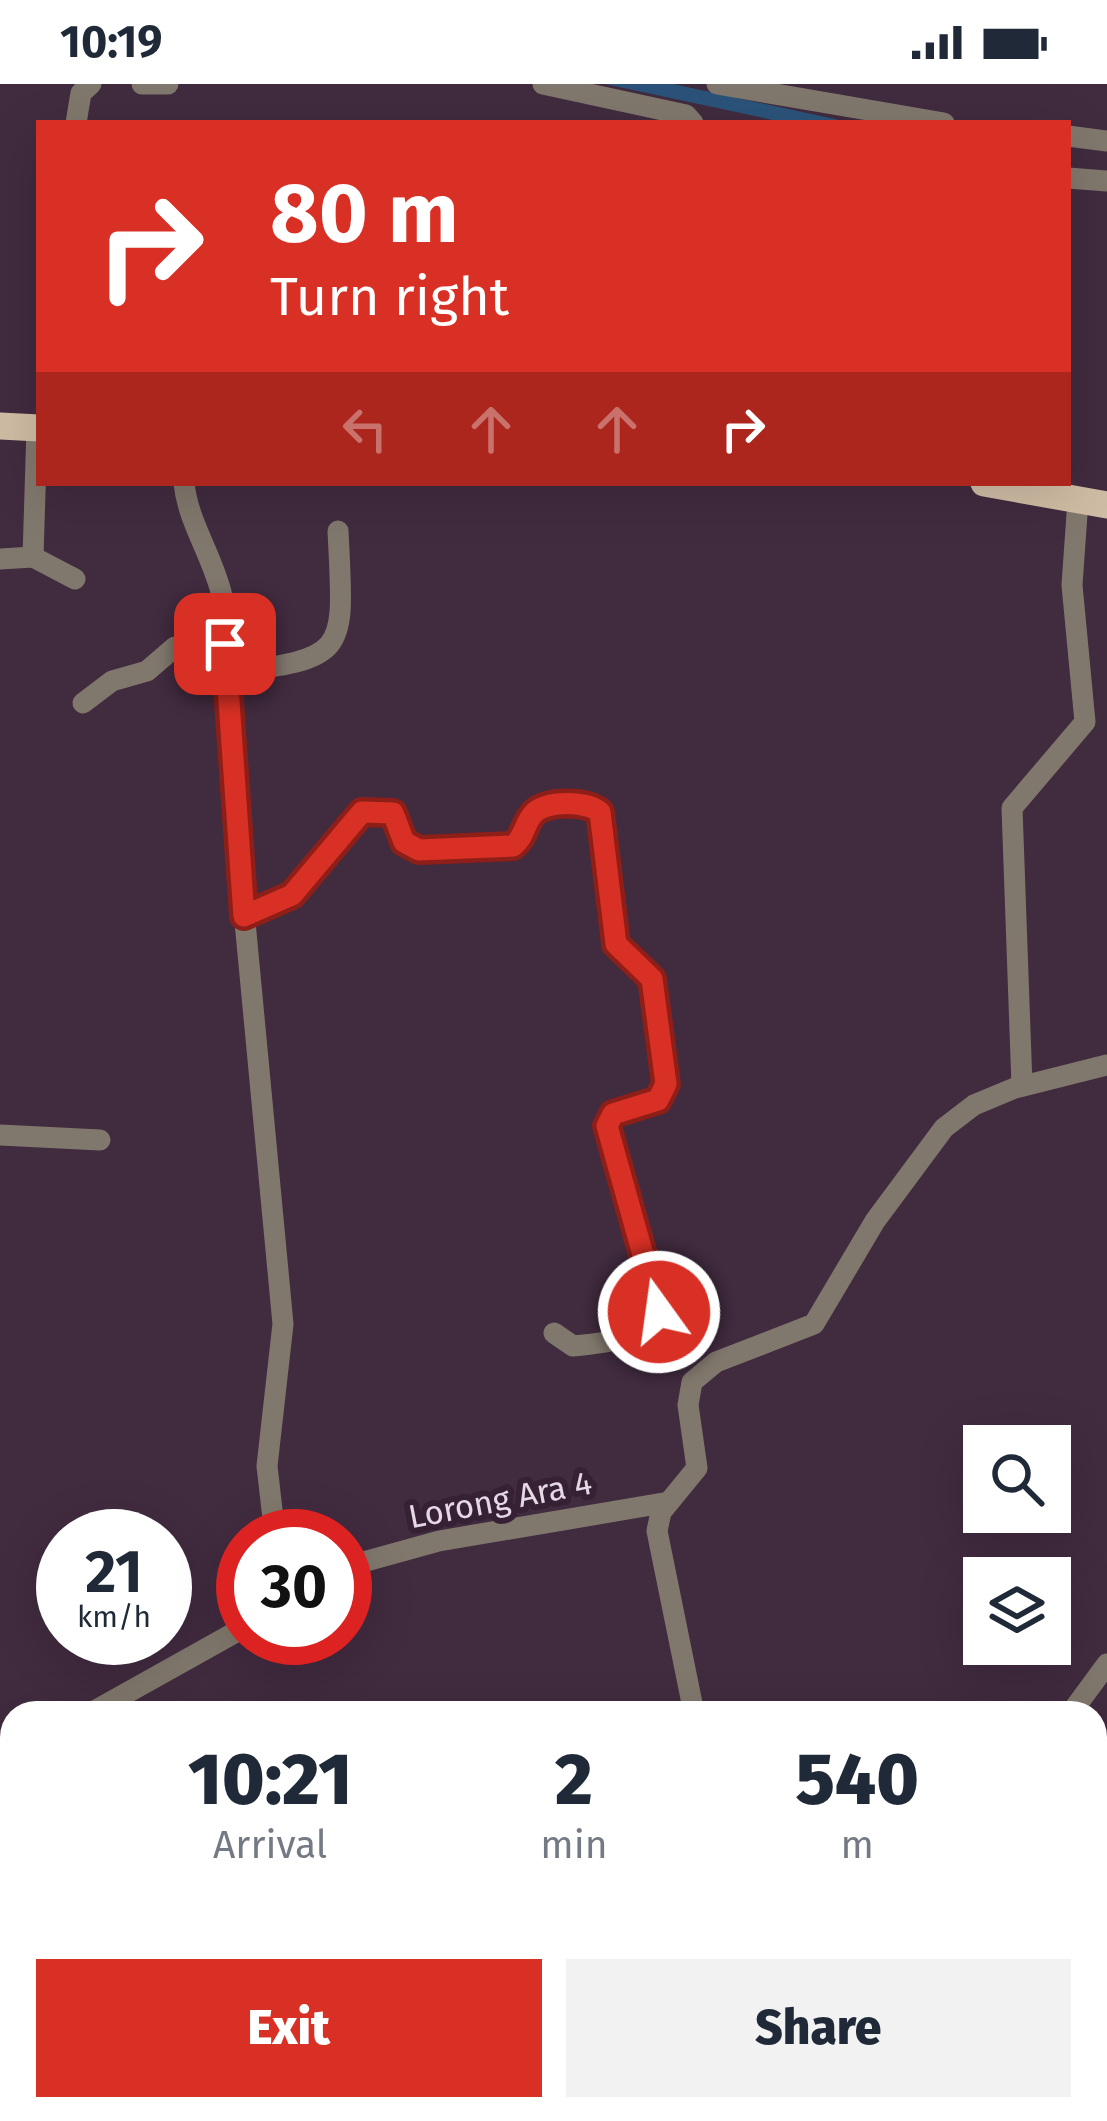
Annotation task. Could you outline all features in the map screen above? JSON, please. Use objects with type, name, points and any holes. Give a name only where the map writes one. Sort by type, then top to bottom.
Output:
[{"type":"main road","points":[[0,426],[36,428]]},
{"type":"main road","points":[[1001,486],[1107,505]]},
{"type":"street","points":[[76,120],[81,93],[91,84]]},
{"type":"street","points":[[142,84],[168,84]]},
{"type":"street","points":[[543,84],[686,115],[690,120]]},
{"type":"street","points":[[716,84],[916,120]]},
{"type":"street","points":[[1071,136],[1107,141]]},
{"type":"street","points":[[1071,178],[1107,181]]},
{"type":"street","points":[[33,557],[36,480]]},
{"type":"street","points":[[185,486],[192,519],[214,561],[225,644],[244,916],[283,1324],[267,1466],[272,1509]]},
{"type":"street","points":[[1022,1086],[1012,804],[1085,722],[1072,586],[1078,500]]},
{"type":"street","points":[[227,673],[303,664],[326,650],[338,630],[338,531]]},
{"type":"street","points":[[0,559],[33,557],[75,579]]},
{"type":"street","points":[[83,703],[112,681],[147,671],[180,645],[225,644]]},
{"type":"street","points":[[244,916],[292,895],[362,812],[393,813],[404,842],[419,850],[513,846],[532,815],[544,808],[584,804],[600,812],[616,944],[652,979],[666,1084],[658,1100],[613,1114],[607,1126],[660,1307],[653,1320],[623,1340],[573,1346],[554,1333]]},
{"type":"street","points":[[692,1701],[657,1531],[669,1502],[697,1468],[688,1405],[692,1382],[716,1362],[814,1324],[875,1221],[944,1128],[974,1105],[1022,1086],[1107,1065]]},
{"type":"street","points":[[0,1135],[100,1140]]},
{"type":"street","name":"Lorong Ara 4","points":[[372,1560],[439,1541],[669,1502]]},
{"type":"street","points":[[112,1701],[216,1643]]},
{"type":"street","points":[[1079,1701],[1107,1664]]},
{"type":"water","points":[[605,84],[673,84],[839,120],[773,120]]},
{"type":"route","points":[[225,644],[244,916],[299,889],[362,812],[393,813],[404,842],[419,850],[513,846],[521,841],[539,809],[584,804],[600,812],[616,944],[652,979],[666,1084],[658,1100],[613,1114],[607,1126],[659,1312]]}]
